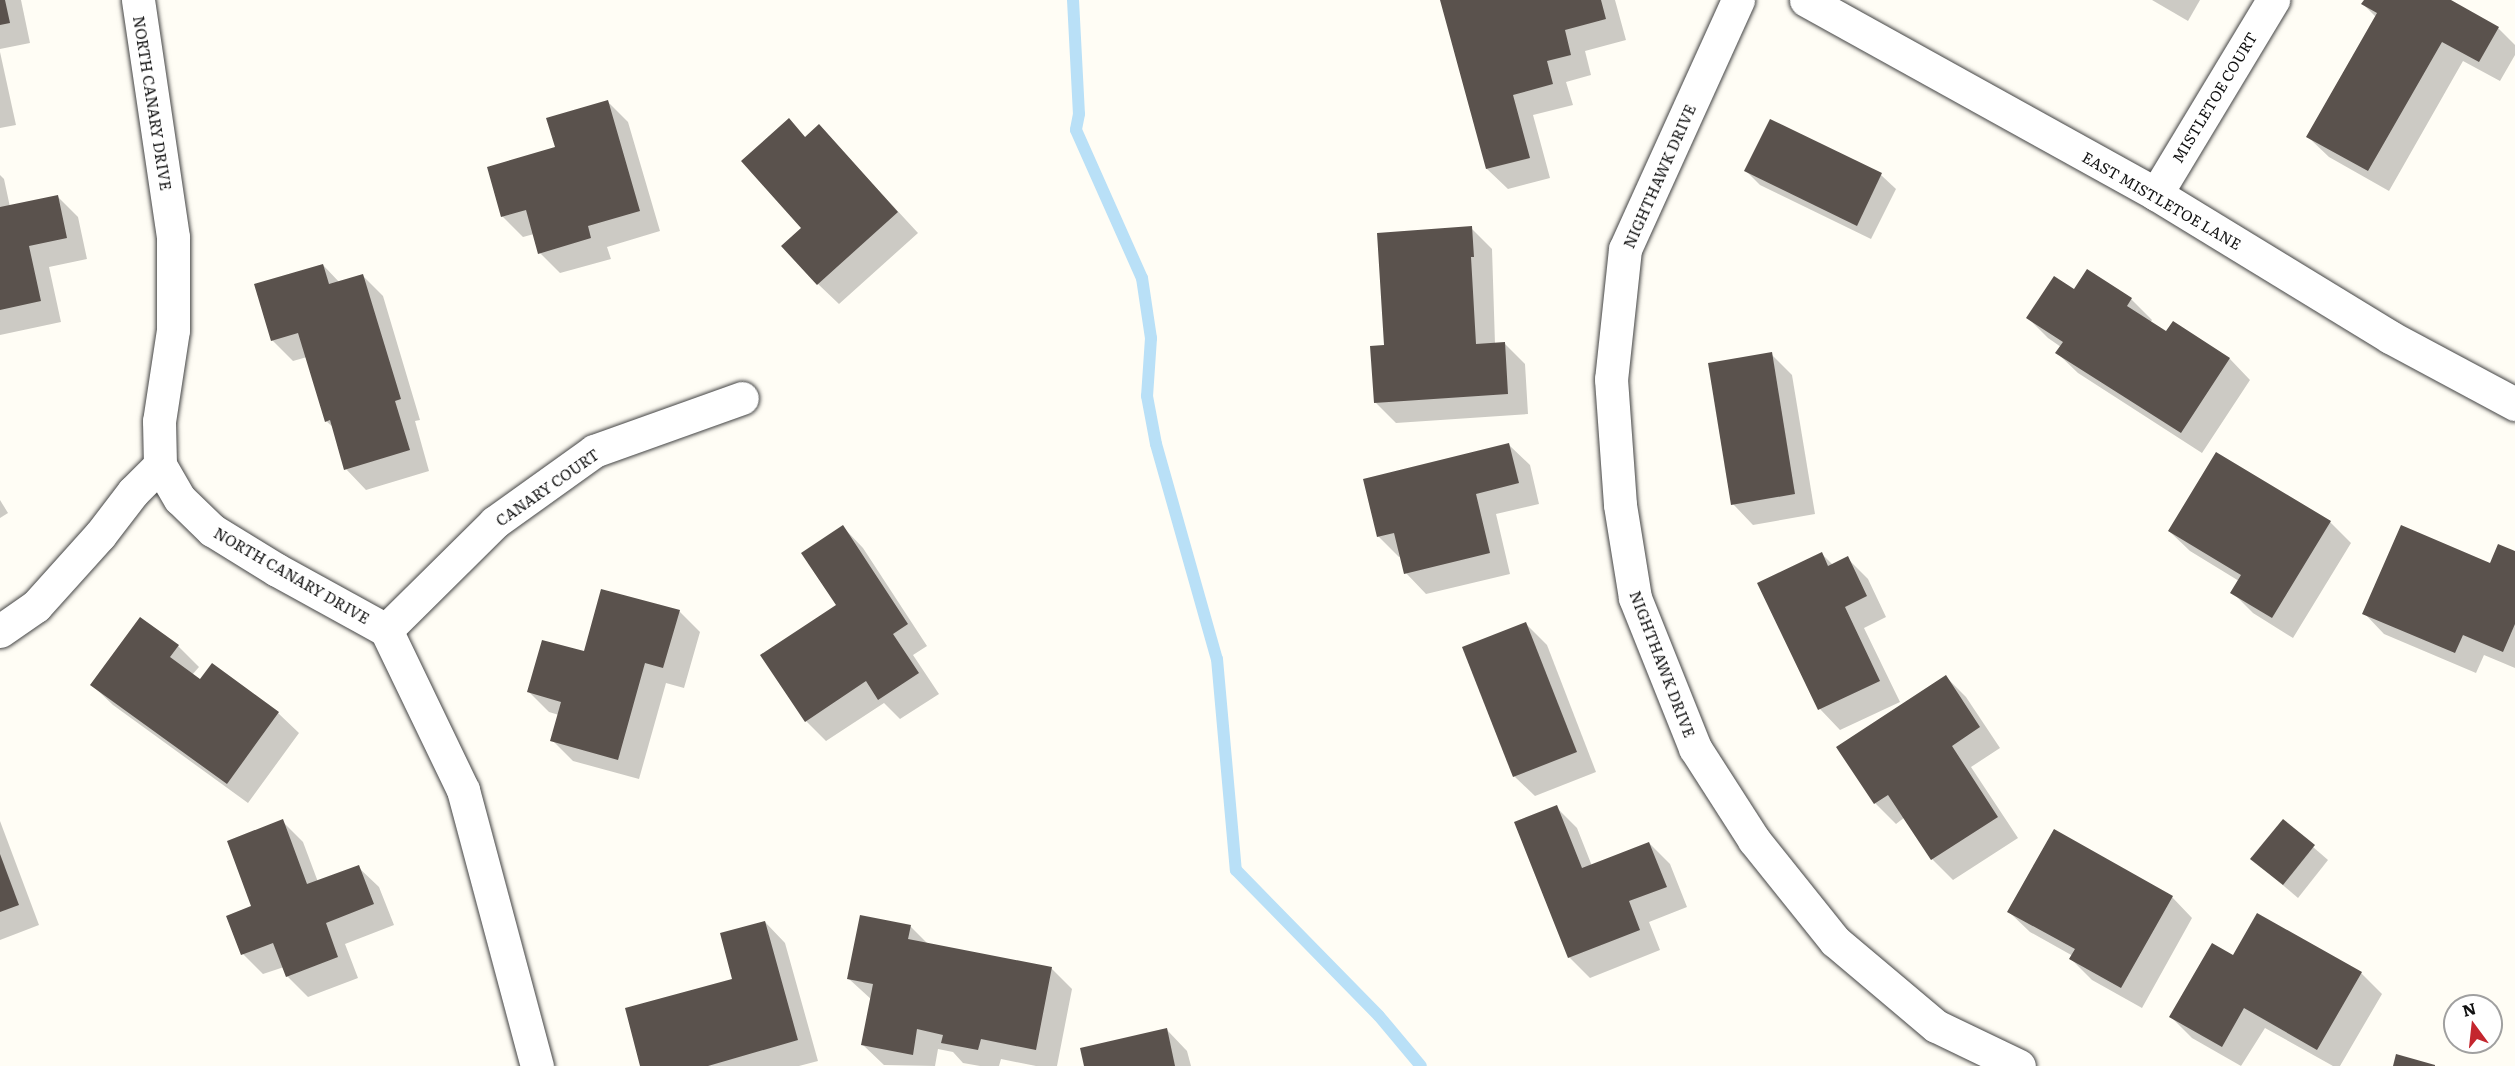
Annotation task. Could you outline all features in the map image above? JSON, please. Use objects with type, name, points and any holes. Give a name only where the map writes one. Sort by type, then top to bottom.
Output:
[{"type":"street","name":"NORTH CANARY DRIVE","points":[[138,0],[173,237],[173,330],[159,421],[160,465],[180,499],[212,530],[277,570],[386,630],[464,790],[537,1066]]},
{"type":"street","name":"NIGHTHAWK DRIVE","points":[[1738,0],[1625,249],[1611,379],[1620,505],[1635,598],[1695,748],[1754,840],[1835,941],[1936,1026],[2019,1066]]},
{"type":"street","name":"EAST MISTLETOE LANE","points":[[1806,0],[2156,194],[2390,337],[2515,404]]},
{"type":"street","name":"MISTLETOE COURT","points":[[2156,194],[2273,0]]},
{"type":"street","name":"CANARY COURT","points":[[386,630],[495,522],[594,451],[742,398]]},
{"type":"street","points":[[0,631],[36,606],[100,535],[133,492],[160,465]]},
{"type":"building","points":[[0,0],[5,0],[10,23],[0,25]]},
{"type":"building","points":[[1440,0],[1601,0],[1606,19],[1565,30],[1571,55],[1547,61],[1553,84],[1513,95],[1530,158],[1486,169]]},
{"type":"building","points":[[2364,0],[2451,0],[2499,27],[2479,62],[2442,42],[2368,171],[2306,137],[2377,13],[2361,4]]},
{"type":"building","points":[[608,100],[640,211],[588,226],[591,238],[538,254],[526,210],[501,217],[487,167],[555,147],[546,118]]},
{"type":"building","points":[[789,118],[805,137],[819,124],[898,212],[817,285],[781,246],[801,228],[741,161]]},
{"type":"building","points":[[1770,119],[1882,173],[1857,226],[1744,171]]},
{"type":"building","points":[[58,195],[67,238],[29,246],[41,301],[0,310],[0,207]]},
{"type":"building","points":[[1472,226],[1474,257],[1471,257],[1476,344],[1505,342],[1508,394],[1374,403],[1370,346],[1384,345],[1377,233]]},
{"type":"building","points":[[323,264],[329,284],[363,274],[401,399],[395,401],[410,450],[344,470],[330,420],[325,422],[298,333],[271,341],[254,284]]},
{"type":"building","points":[[2087,269],[2132,298],[2127,306],[2166,331],[2173,321],[2230,358],[2181,433],[2055,353],[2063,342],[2026,318],[2054,276],[2074,289]]},
{"type":"building","points":[[1772,352],[1795,494],[1731,505],[1708,363]]},
{"type":"building","points":[[1509,443],[1519,483],[1476,494],[1490,553],[1404,574],[1394,533],[1377,537],[1363,479]]},
{"type":"building","points":[[2216,452],[2331,521],[2272,618],[2230,593],[2241,575],[2168,531]]},
{"type":"building","points":[[843,525],[908,624],[893,634],[919,673],[878,700],[866,681],[805,722],[760,655],[836,605],[801,553]]},
{"type":"building","points":[[2401,525],[2490,563],[2498,544],[2515,551],[2515,624],[2503,652],[2463,635],[2455,653],[2362,614]]},
{"type":"building","points":[[1822,552],[1828,566],[1848,556],[1867,596],[1845,607],[1880,681],[1818,710],[1757,583]]},
{"type":"building","points":[[601,589],[680,610],[663,668],[645,663],[618,760],[550,741],[561,702],[527,692],[542,640],[584,651]]},
{"type":"building","points":[[140,617],[179,645],[170,657],[200,679],[212,663],[279,712],[227,784],[90,685]]},
{"type":"building","points":[[1526,622],[1577,752],[1513,777],[1462,647]]},
{"type":"building","points":[[1946,675],[1980,727],[1952,746],[1998,817],[1931,860],[1888,795],[1874,804],[1836,747]]},
{"type":"building","points":[[1557,805],[1582,868],[1649,842],[1667,887],[1629,901],[1640,930],[1568,958],[1514,822]]},
{"type":"building","points":[[283,819],[307,884],[359,865],[374,904],[326,923],[338,957],[286,977],[273,943],[241,955],[226,916],[251,906],[227,841]]},
{"type":"building","points":[[2283,819],[2315,845],[2283,885],[2250,859]]},
{"type":"building","points":[[2054,829],[2173,896],[2121,988],[2069,959],[2075,949],[2007,912]]},
{"type":"building","points":[[0,854],[19,905],[0,912]]},
{"type":"building","points":[[2257,913],[2362,972],[2317,1050],[2244,1008],[2222,1047],[2169,1017],[2212,943],[2233,955]]},
{"type":"building","points":[[860,915],[911,925],[908,939],[1052,967],[1036,1050],[981,1039],[978,1050],[941,1043],[943,1035],[917,1029],[913,1055],[861,1045],[873,984],[847,979]]},
{"type":"building","points":[[765,921],[798,1040],[708,1066],[640,1066],[625,1008],[732,979],[720,933]]},
{"type":"building","points":[[1167,1028],[1175,1066],[1084,1066],[1080,1048]]},
{"type":"building","points":[[2396,1054],[2435,1065],[2435,1066],[2393,1066]]},
{"type":"waterway","points":[[1073,0],[1079,114],[1076,130],[1142,278],[1151,338],[1147,396],[1156,444],[1217,659],[1236,870],[1379,1016],[1421,1066]]}]
